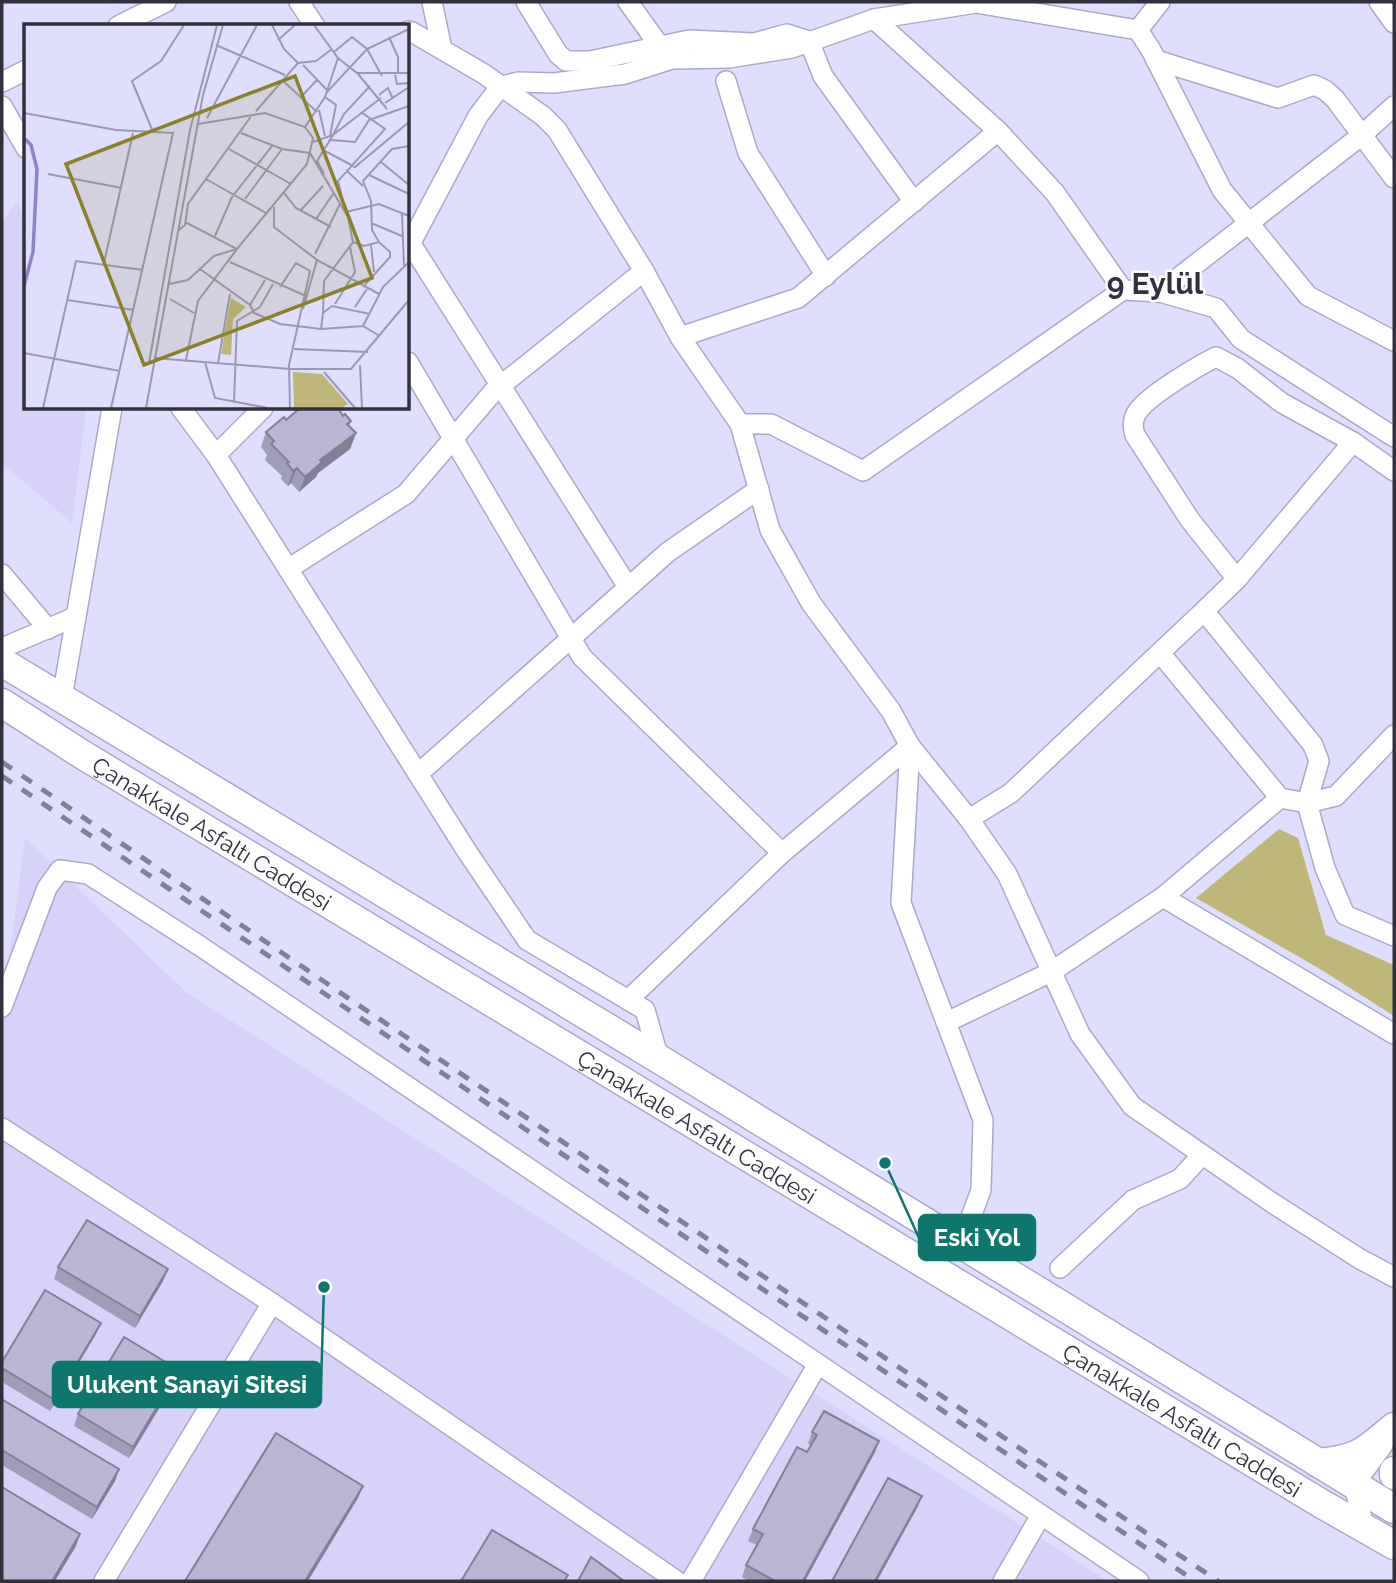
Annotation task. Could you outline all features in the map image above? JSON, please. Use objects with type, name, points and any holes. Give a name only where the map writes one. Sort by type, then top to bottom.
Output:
[{"type":"highway","points":[[2,662],[659,1059],[1375,1497]]},
{"type":"highway","name":"Çanakkale Asfaltı Caddesi","points":[[2,704],[1394,1545]]},
{"type":"highway","points":[[1318,1463],[1343,1461],[1359,1455],[1394,1428]]},
{"type":"street","points":[[120,24],[139,8],[166,2]]},
{"type":"street","points":[[299,2],[314,24]]},
{"type":"street","points":[[432,2],[442,49]]},
{"type":"street","points":[[526,2],[558,54],[566,61],[590,61],[689,40],[754,43],[787,34],[809,41]]},
{"type":"street","points":[[628,2],[659,46]]},
{"type":"street","points":[[951,2],[976,3],[1138,30],[1222,190],[1308,296],[1394,341]]},
{"type":"street","points":[[1138,30],[1160,2]]},
{"type":"street","points":[[1379,2],[1394,23]]},
{"type":"street","points":[[410,244],[478,116],[500,87],[518,82],[554,83],[625,74],[672,59],[729,58],[792,48],[873,19],[976,3]]},
{"type":"street","points":[[873,19],[998,131],[1055,193],[1124,290]]},
{"type":"street","points":[[410,32],[484,74],[543,116],[557,130],[644,271],[680,337],[740,424],[770,530],[811,603],[891,711],[910,746],[936,774],[1007,874],[1080,1034],[1132,1106],[1201,1156],[1360,1259],[1394,1277]]},
{"type":"street","points":[[809,41],[823,76],[914,202]]},
{"type":"street","points":[[1156,60],[1278,98],[1314,85],[1325,90],[1335,99],[1394,178]]},
{"type":"street","points":[[2,82],[24,71]]},
{"type":"street","points":[[726,81],[748,153],[826,276]]},
{"type":"street","points":[[2,106],[24,144]]},
{"type":"street","points":[[1160,292],[1362,135],[1394,106]]},
{"type":"street","points":[[680,337],[798,298],[998,131]]},
{"type":"street","points":[[410,248],[628,587]]},
{"type":"street","points":[[288,569],[406,494],[500,386],[644,271]]},
{"type":"street","points":[[740,424],[771,424],[863,471],[1124,290],[1160,292],[1216,307],[1241,339],[1394,438]]},
{"type":"street","points":[[1237,579],[1190,520],[1146,453],[1132,426],[1137,412],[1162,391],[1216,357],[1237,368],[1282,403],[1353,442],[1394,471]]},
{"type":"street","points":[[410,365],[582,657],[782,853]]},
{"type":"street","points":[[62,698],[113,410]]},
{"type":"street","points":[[182,410],[216,455],[418,774],[527,940],[645,1010],[659,1059]]},
{"type":"street","points":[[216,455],[261,410]]},
{"type":"street","points":[[969,819],[1011,793],[1161,654],[1237,579],[1353,442]]},
{"type":"street","points":[[418,774],[668,552],[759,489]]},
{"type":"street","points":[[2,574],[48,629]]},
{"type":"street","points":[[1204,611],[1313,745],[1320,761],[1307,803],[1325,868],[1345,915],[1394,936]]},
{"type":"street","points":[[2,648],[75,617]]},
{"type":"street","points":[[1161,654],[1280,798],[1307,803],[1336,796],[1394,735]]},
{"type":"street","points":[[628,1000],[782,853],[910,746]]},
{"type":"street","points":[[910,746],[901,903],[983,1120],[981,1190],[961,1244]]},
{"type":"street","points":[[947,1022],[1051,972],[1163,897],[1280,798]]},
{"type":"street","points":[[4,995],[53,879],[60,870],[88,874],[224,961],[1139,1581]]},
{"type":"street","points":[[1163,897],[1394,1034]]},
{"type":"street","points":[[2,1128],[272,1303],[677,1581]]},
{"type":"street","points":[[1060,1268],[1133,1200],[1180,1180],[1201,1156]]},
{"type":"street","points":[[104,1581],[272,1303]]},
{"type":"street","points":[[691,1581],[818,1364]]},
{"type":"street","points":[[1364,1527],[1394,1428]]},
{"type":"street","points":[[1364,1527],[1375,1497],[1394,1472]]},
{"type":"street","points":[[1003,1581],[1041,1515]]},
{"type":"shaded area","points":[[16,203],[24,214],[24,410],[86,410],[72,523],[2,463],[2,222]]},
{"type":"shaded area","points":[[1279,829],[1298,838],[1326,935],[1394,965],[1394,1016],[1320,969],[1196,898]]},
{"type":"shaded area","points":[[25,838],[186,992],[1108,1581],[2,1581],[2,968],[8,968]]},
{"type":"building","points":[[298,410],[339,410],[351,421],[347,424],[356,433],[320,460],[322,462],[305,477],[297,468],[293,471],[287,463],[289,462],[271,444],[274,441],[266,432],[284,417],[286,420]]},
{"type":"building","points":[[87,1220],[168,1269],[140,1316],[58,1267]]},
{"type":"building","points":[[45,1290],[101,1323],[55,1400],[2,1368],[2,1362]]},
{"type":"building","points":[[124,1337],[179,1370],[133,1447],[78,1414]]},
{"type":"building","points":[[3,1400],[119,1469],[97,1507],[2,1450]]},
{"type":"building","points":[[824,1411],[879,1441],[803,1581],[775,1581],[746,1565],[763,1534],[753,1529],[797,1447],[807,1452],[817,1435],[812,1432]]},
{"type":"building","points":[[276,1433],[363,1486],[305,1581],[185,1581]]},
{"type":"building","points":[[888,1478],[922,1496],[875,1581],[832,1581]]},
{"type":"building","points":[[2,1487],[80,1534],[52,1581],[2,1581]]},
{"type":"building","points":[[492,1530],[568,1575],[564,1581],[461,1581]]},
{"type":"building","points":[[591,1557],[624,1581],[578,1581]]},
{"type":"railway","points":[[2,762],[357,1004],[1218,1581]]},
{"type":"railway","points":[[2,776],[1195,1581]]},
{"type":"place","name":"Eski Yol","points":[[885,1163]]},
{"type":"place","name":"Ulukent Sanayi Sitesi","points":[[324,1287]]},
{"type":"district","name":"9 Eylül","points":[[1155,283]]}]
